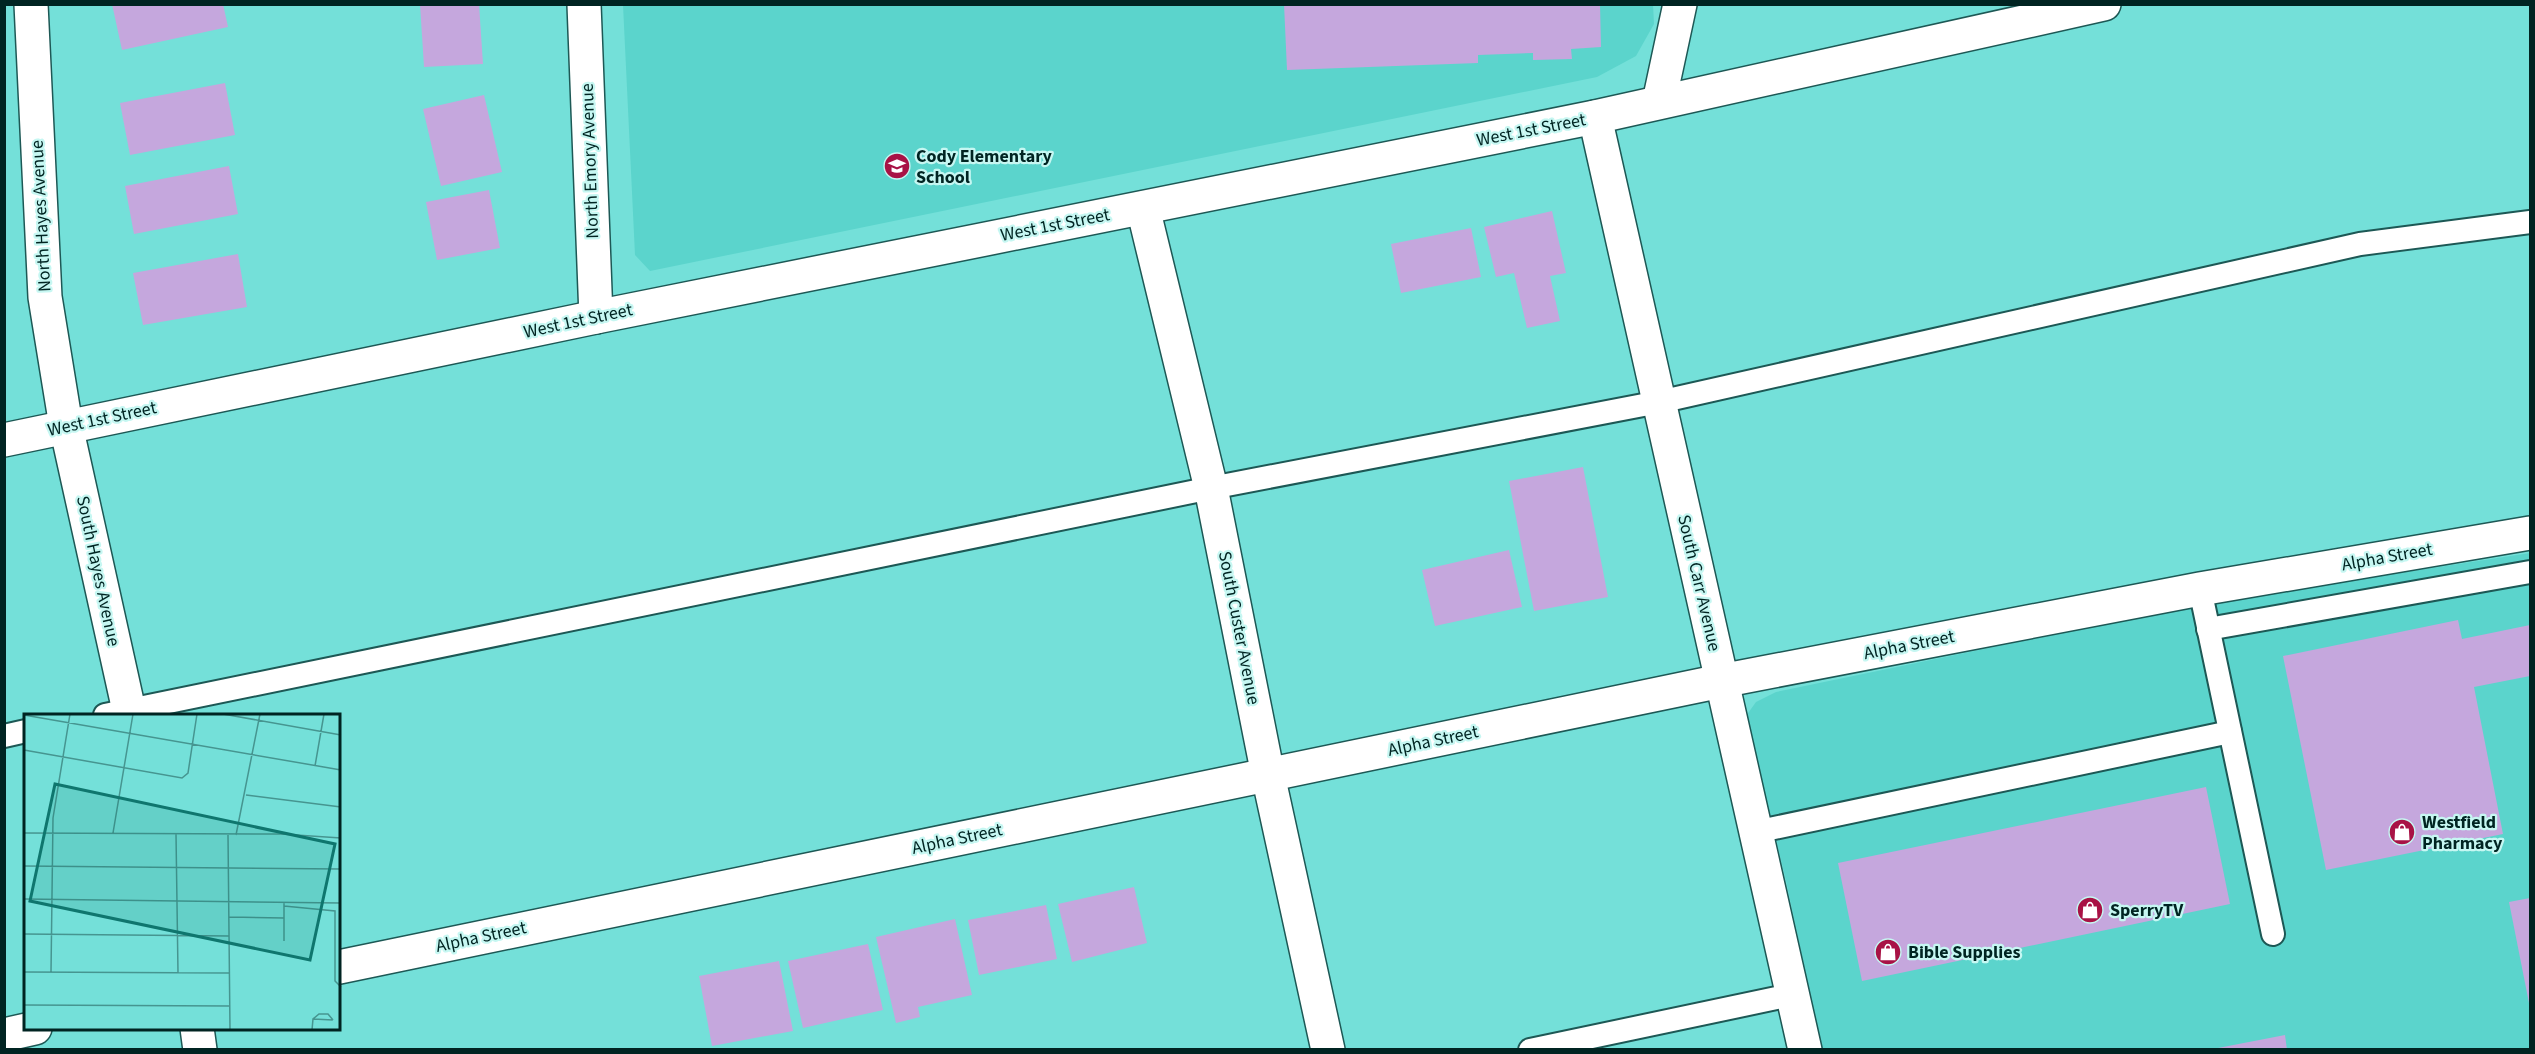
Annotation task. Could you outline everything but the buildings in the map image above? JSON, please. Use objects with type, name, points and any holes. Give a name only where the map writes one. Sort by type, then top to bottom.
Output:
[{"type":"street","name":"North Hayes Avenue","points":[[31,4],[45,297],[66,426]]},
{"type":"street","name":"North Emory Avenue","points":[[584,4],[596,317]]},
{"type":"street","points":[[1659,102],[1680,4]]},
{"type":"street","name":"West 1st Street","points":[[4,440],[596,317],[1594,117],[2104,4]]},
{"type":"street","name":"South Carr Avenue","points":[[1594,117],[1805,1050]]},
{"type":"street","name":"South Custer Avenue","points":[[1143,208],[1211,488],[1268,775],[1328,1050]]},
{"type":"street","name":"South Hayes Avenue","points":[[66,426],[121,713]]},
{"type":"street","name":"Alpha Street","points":[[340,967],[1721,681],[2200,589],[2530,533]]},
{"type":"street","points":[[4,1035],[30,1030]]},
{"type":"street","points":[[196,1030],[200,1050]]},
{"type":"lane","points":[[121,713],[1211,488],[1659,402],[2360,244],[2530,222]]},
{"type":"lane","points":[[2208,629],[2530,572]]},
{"type":"lane","points":[[2200,589],[2273,934]]},
{"type":"lane","points":[[4,736],[24,731]]},
{"type":"lane","points":[[1755,832],[2230,732]]},
{"type":"lane","points":[[1530,1050],[1791,995]]},
{"type":"shaded area","name":"Cody Elementary School","points":[[1653,4],[1654,24],[1636,56],[1597,77],[650,271],[635,255],[623,5]]},
{"type":"shaded area","points":[[2530,553],[2530,1049],[1822,1049],[1786,881],[1746,716],[1756,702],[1776,692],[2149,615],[2251,596]]},
{"type":"place","name":"Cody Elementary School","points":[[897,166]]},
{"type":"place","name":"Westfield Pharmacy","points":[[2402,832]]},
{"type":"place","name":"SperryTV","points":[[2090,910]]},
{"type":"place","name":"Bible Supplies","points":[[1888,952]]}]
